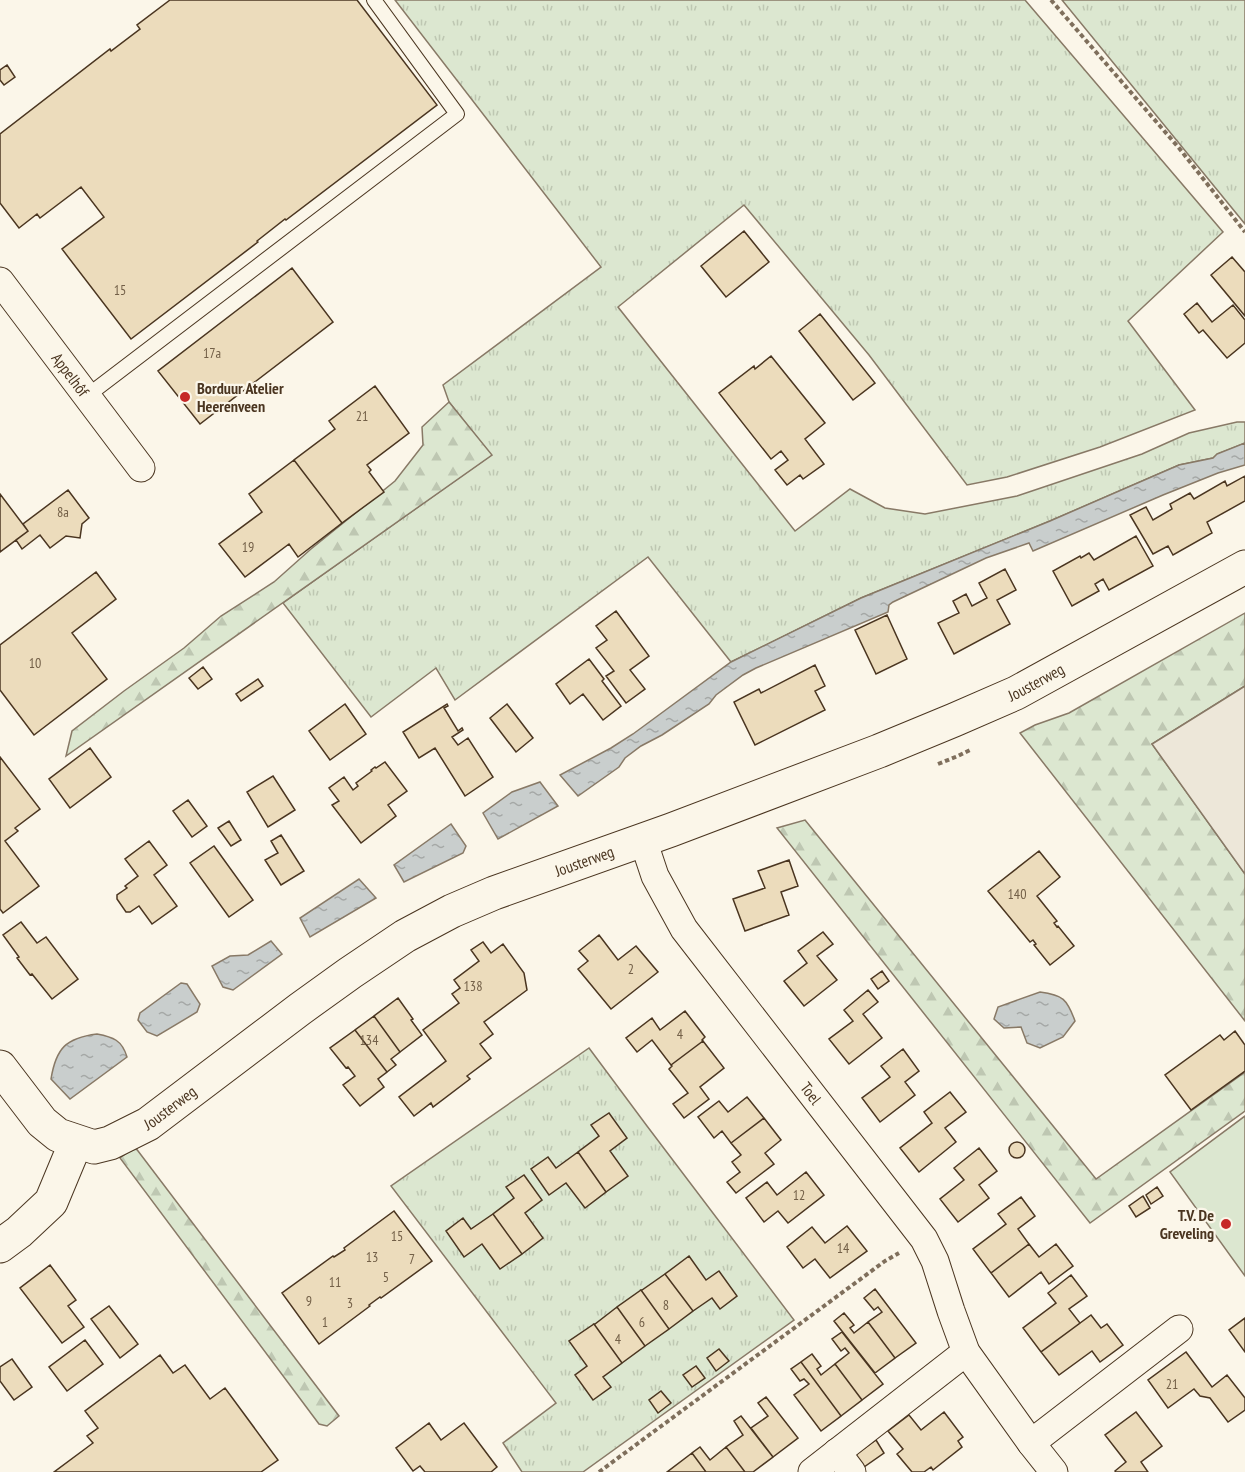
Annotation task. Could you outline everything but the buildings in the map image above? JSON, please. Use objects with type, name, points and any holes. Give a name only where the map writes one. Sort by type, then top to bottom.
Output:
[{"type":"street","name":"Appelhôf","points":[[0,282],[141,468]]},
{"type":"street","name":"Jousterweg","points":[[76,1142],[94,1147],[110,1143],[148,1124],[350,973],[405,936],[452,911],[494,892],[643,840],[879,751],[954,720],[1016,693],[1245,567]]},
{"type":"street","name":"Toel","points":[[643,840],[655,876],[684,929],[924,1239],[935,1261],[966,1352],[1054,1472]]},
{"type":"street","points":[[0,1066],[42,1122],[57,1135],[76,1142],[51,1202],[19,1232],[0,1246]]},
{"type":"street","points":[[1031,1443],[1179,1329]]},
{"type":"street","points":[[812,1472],[845,1462],[966,1352]]},
{"type":"lane","points":[[87,396],[458,114],[374,0]]},
{"type":"path","points":[[1051,0],[1179,148],[1245,232]]},
{"type":"path","points":[[599,1472],[885,1261],[924,1239]]},
{"type":"green space","points":[[395,0],[1025,0],[1223,232],[1128,321],[1195,410],[1100,447],[1007,477],[967,485],[869,355],[744,205],[618,307],[795,531],[850,489],[885,508],[925,514],[1017,496],[1142,454],[1189,433],[1237,422],[1245,422],[1245,443],[1213,458],[1179,465],[1050,521],[861,598],[731,662],[648,557],[455,700],[436,668],[371,717],[283,603],[491,455],[449,402],[443,385],[601,267]]},
{"type":"green space","points":[[1062,0],[1245,0],[1245,224]]},
{"type":"green space","points":[[449,402],[492,455],[66,756],[72,731],[184,648],[221,616],[274,582],[395,481],[423,445],[422,427]]},
{"type":"green space","points":[[1245,613],[1245,686],[1152,744],[1245,874],[1245,1021],[1020,733],[1069,713]]},
{"type":"green space","points":[[805,820],[1096,1179],[1245,1072],[1245,1111],[1090,1223],[777,828]]},
{"type":"green space","points":[[589,1048],[794,1320],[583,1472],[522,1472],[503,1443],[556,1403],[391,1186]]},
{"type":"green space","name":"T.V. De Greveling","points":[[1245,1116],[1245,1276],[1170,1172]]},
{"type":"green space","points":[[135,1147],[339,1416],[327,1426],[319,1424],[120,1158]]},
{"type":"shaded area","points":[[1245,686],[1245,874],[1152,744]]},
{"type":"water","points":[[1245,443],[1245,465],[1163,495],[1033,551],[1029,543],[986,558],[893,602],[889,605],[888,612],[756,668],[716,695],[709,704],[641,746],[625,758],[619,767],[578,796],[560,775],[633,734],[731,662],[861,598],[1050,521],[1179,465],[1213,458],[1217,454]]},
{"type":"water","points":[[540,782],[558,806],[498,839],[483,813],[512,792]]},
{"type":"water","points":[[451,824],[466,846],[463,853],[404,882],[394,865]]},
{"type":"water","points":[[359,879],[376,898],[310,937],[300,918]]},
{"type":"water","points":[[271,941],[282,954],[233,990],[223,987],[212,966],[230,956],[248,955]]},
{"type":"water","points":[[181,983],[187,984],[200,1004],[197,1012],[157,1036],[147,1032],[138,1020],[140,1013]]},
{"type":"water","points":[[1040,992],[1063,999],[1075,1021],[1063,1037],[1040,1048],[1027,1043],[1021,1027],[1004,1028],[994,1019],[998,1007]]},
{"type":"water","points":[[97,1034],[108,1036],[120,1043],[127,1057],[70,1099],[51,1079],[56,1059],[64,1046],[70,1042],[77,1038]]},
{"type":"place","name":"Borduur Atelier Heerenveen","points":[[185,397]]},
{"type":"place","name":"T.V. De Greveling","points":[[1226,1224]]}]
